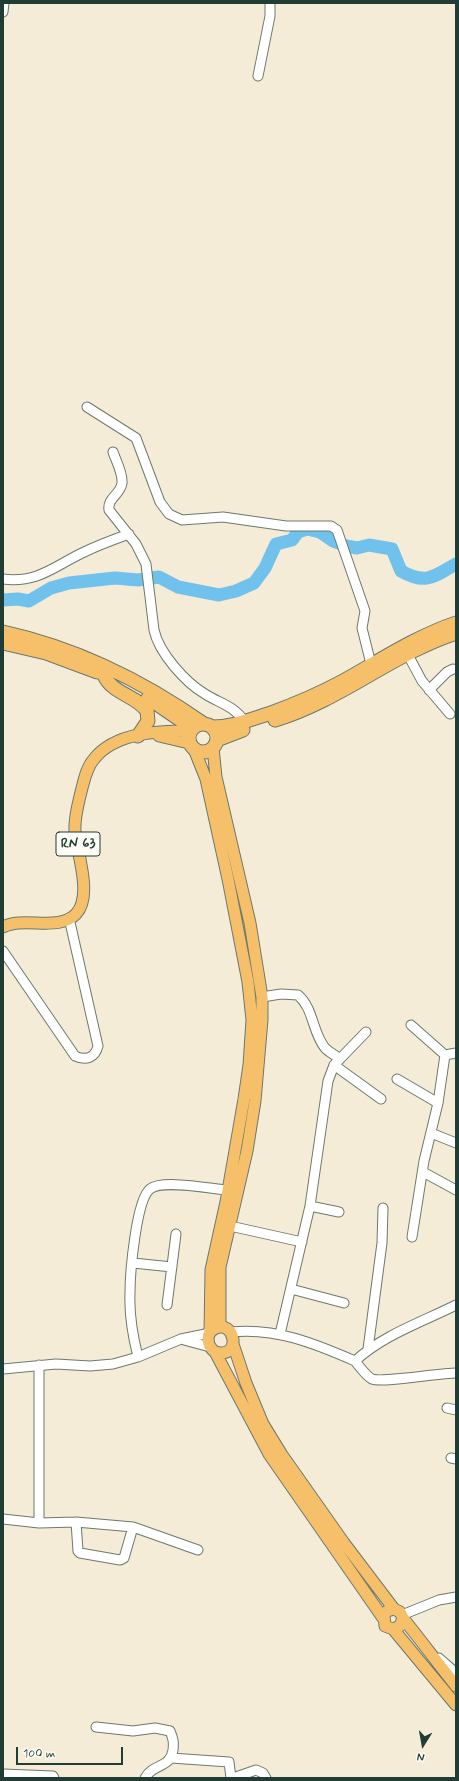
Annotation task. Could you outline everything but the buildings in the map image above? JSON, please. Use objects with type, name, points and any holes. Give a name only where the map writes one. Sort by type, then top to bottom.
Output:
[{"type":"highway","name":"RN 63","points":[[197,734],[245,722],[304,700],[431,631],[456,623]]},
{"type":"highway","points":[[3,632],[51,644],[101,664],[158,694],[197,734],[204,752],[215,744],[323,701],[407,653],[456,633]]},
{"type":"highway","points":[[3,644],[46,653],[104,675],[158,704],[197,734],[216,733],[215,744]]},
{"type":"highway","points":[[104,675],[112,687],[141,705],[147,711],[148,721],[143,735]]},
{"type":"main road","name":"RN 63","points":[[70,918],[76,914],[82,902],[83,884],[76,821],[85,775],[94,759],[106,748],[123,740],[143,735],[197,734]]},
{"type":"main road","points":[[197,734],[228,879],[250,993],[252,1020],[249,1065],[228,1190],[211,1270],[210,1333],[208,1338],[212,1349],[269,1454],[383,1618],[385,1626],[393,1629],[456,1705]]},
{"type":"main road","points":[[215,744],[216,777],[250,923],[261,994],[261,1042],[255,1100],[246,1151],[220,1267],[220,1327]]},
{"type":"main road","points":[[3,927],[19,922],[64,921],[70,918]]},
{"type":"main road","points":[[250,993],[261,994]]},
{"type":"main road","points":[[210,1333],[220,1327],[226,1328],[231,1332],[234,1338],[230,1350],[224,1353],[212,1349]]},
{"type":"main road","points":[[233,1344],[246,1383],[264,1424],[282,1455],[340,1537],[456,1686]]},
{"type":"main road","points":[[383,1618],[387,1611],[400,1615]]},
{"type":"main road","points":[[393,1629],[400,1626],[400,1615]]},
{"type":"street","points":[[3,12],[4,3]]},
{"type":"street","points":[[258,76],[270,16],[270,3]]},
{"type":"street","points":[[87,408],[136,438],[162,507],[173,517],[187,520],[211,517],[236,518],[286,526],[331,526],[337,530],[365,611],[362,628],[371,664]]},
{"type":"street","points":[[113,452],[122,482],[119,490],[110,501],[109,510],[129,534],[141,552],[146,564],[155,635],[175,666],[197,688],[232,707],[245,722]]},
{"type":"street","points":[[3,579],[21,579],[38,576],[91,548],[129,534]]},
{"type":"street","points":[[407,653],[429,690],[450,714]]},
{"type":"street","points":[[429,690],[447,672],[454,669]]},
{"type":"street","points":[[3,951],[75,1056],[82,1059],[90,1058],[96,1053],[98,1046],[70,918]]},
{"type":"street","points":[[261,994],[298,995],[307,1005],[326,1049],[337,1062],[381,1099]]},
{"type":"street","points":[[411,1025],[445,1055]]},
{"type":"street","points":[[280,1334],[310,1206],[328,1081],[337,1062],[366,1032]]},
{"type":"street","points":[[445,1055],[456,1053]]},
{"type":"street","points":[[412,1237],[423,1172],[438,1103],[445,1055]]},
{"type":"street","points":[[397,1079],[438,1103]]},
{"type":"street","points":[[431,1133],[456,1143]]},
{"type":"street","points":[[423,1172],[456,1190]]},
{"type":"street","points":[[138,1357],[134,1338],[130,1294],[136,1228],[142,1202],[150,1188],[164,1184],[228,1190]]},
{"type":"street","points":[[310,1206],[339,1212]]},
{"type":"street","points":[[368,1349],[382,1242],[383,1208]]},
{"type":"street","points":[[230,1226],[302,1242]]},
{"type":"street","points":[[167,1305],[176,1234]]},
{"type":"street","points":[[133,1263],[172,1267]]},
{"type":"street","points":[[291,1289],[344,1303]]},
{"type":"street","points":[[355,1361],[368,1349],[456,1305]]},
{"type":"street","points":[[231,1332],[249,1330],[280,1334],[355,1361],[371,1379],[380,1381],[433,1374],[456,1373]]},
{"type":"street","points":[[3,1369],[39,1365],[90,1366],[113,1364],[138,1357],[180,1339],[210,1333]]},
{"type":"street","points":[[180,1339],[212,1349]]},
{"type":"street","points":[[39,1365],[39,1523]]},
{"type":"street","points":[[3,1519],[39,1523],[76,1522],[133,1527],[198,1550]]},
{"type":"street","points":[[76,1522],[78,1551],[80,1553],[120,1560],[124,1558],[133,1527]]},
{"type":"street","points":[[456,1597],[439,1600],[400,1615],[425,1638],[439,1659],[456,1673]]},
{"type":"street","points":[[96,1727],[133,1731],[155,1728],[170,1731],[174,1740],[172,1758],[166,1763],[151,1770],[145,1778]]},
{"type":"street","points":[[172,1758],[228,1762],[232,1778],[256,1770],[262,1773],[266,1778]]},
{"type":"street","points":[[3,1774],[53,1776],[54,1778]]},
{"type":"waterway","points":[[3,600],[18,599],[29,601],[51,588],[69,583],[115,578],[138,580],[159,577],[178,587],[219,595],[236,591],[254,583],[265,568],[276,544],[292,540],[298,532],[307,529],[320,532],[333,541],[346,546],[357,548],[369,545],[392,549],[401,571],[417,578],[429,578],[435,576],[456,564]]}]
